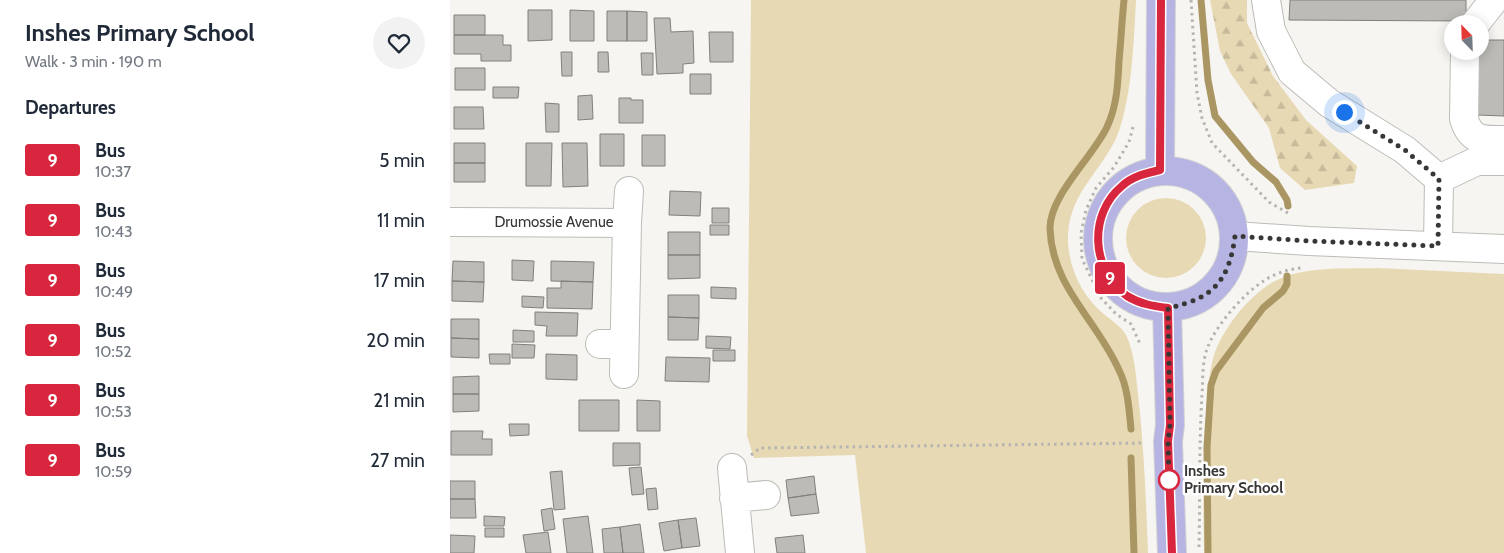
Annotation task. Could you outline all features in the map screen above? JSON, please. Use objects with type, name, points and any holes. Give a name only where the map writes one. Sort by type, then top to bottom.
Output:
[{"type":"main road","points":[[1160,170],[1161,0]]},
{"type":"main road","points":[[1160,170],[1183,172],[1203,180],[1220,195],[1231,215],[1235,236],[1232,258],[1223,278],[1208,293],[1189,304],[1168,308],[1146,305],[1127,296],[1112,282],[1102,263],[1097,242],[1100,221],[1108,202],[1122,186],[1140,175],[1160,170]]},
{"type":"main road","points":[[1168,308],[1170,425],[1168,441],[1172,553]]},
{"type":"street","points":[[1266,0],[1271,31],[1292,72],[1329,103],[1405,150],[1439,179]]},
{"type":"street","points":[[1482,15],[1494,0]]},
{"type":"street","points":[[1465,60],[1464,119],[1466,127],[1471,134],[1482,140],[1504,140]]},
{"type":"street","points":[[1439,179],[1477,161],[1504,162]]},
{"type":"street","points":[[1438,246],[1439,179]]},
{"type":"street","points":[[627,223],[629,191]]},
{"type":"street","name":"Drumossie Avenue","points":[[450,222],[627,223],[612,344],[624,374]]},
{"type":"street","points":[[1235,236],[1309,241],[1504,248]]},
{"type":"street","points":[[732,468],[740,553]]},
{"type":"street","points":[[734,498],[766,496]]},
{"type":"path","points":[[1191,0],[1197,93],[1202,118],[1212,143],[1269,202],[1289,214]]},
{"type":"path","points":[[1134,124],[1129,142],[1114,167],[1096,188],[1086,210],[1081,233],[1082,259],[1101,298],[1116,314],[1131,324],[1144,354]]},
{"type":"path","points":[[1199,553],[1200,426],[1204,365],[1207,349],[1220,325],[1235,305],[1250,292],[1265,280],[1280,272],[1308,267]]},
{"type":"path","points":[[732,468],[760,448],[1121,444],[1152,442]]},
{"type":"green space","points":[[751,0],[1136,0],[1132,67],[1127,100],[1119,131],[1113,145],[1081,192],[1075,205],[1070,219],[1068,246],[1073,268],[1082,289],[1096,307],[1122,330],[1131,348],[1136,375],[1142,434],[1148,553],[866,553],[855,455],[754,458],[747,436]]},
{"type":"green space","points":[[1210,0],[1247,0],[1247,23],[1273,76],[1306,120],[1357,166],[1354,183],[1305,190],[1280,168],[1269,128],[1231,74],[1220,51]]},
{"type":"green space","points":[[1158,198],[1174,198],[1188,205],[1199,216],[1206,230],[1206,246],[1203,253],[1188,271],[1174,278],[1158,278],[1144,271],[1133,260],[1126,246],[1126,230],[1133,216],[1144,205]]},
{"type":"green space","points":[[1377,268],[1504,274],[1504,553],[1204,553],[1204,467],[1209,384],[1215,352],[1225,332],[1239,312],[1256,294],[1286,276],[1325,269]]},
{"type":"building","points":[[1290,0],[1466,0],[1466,15],[1444,15],[1444,21],[1289,20]]},
{"type":"building","points":[[528,10],[552,10],[552,40],[528,41]]},
{"type":"building","points":[[570,10],[594,11],[594,41],[570,41]]},
{"type":"building","points":[[607,11],[627,11],[627,41],[607,41]]},
{"type":"building","points":[[627,11],[647,12],[647,41],[627,41]]},
{"type":"building","points":[[454,15],[485,15],[485,35],[454,35]]},
{"type":"building","points":[[654,18],[670,18],[671,32],[693,31],[694,63],[683,64],[683,73],[657,74]]},
{"type":"building","points":[[709,32],[733,32],[733,62],[710,62]]},
{"type":"building","points":[[454,35],[503,35],[503,45],[511,45],[511,61],[481,61],[481,54],[454,54]]},
{"type":"building","points":[[1489,40],[1504,40],[1504,116],[1477,115],[1478,60],[1489,60]]},
{"type":"building","points":[[561,52],[572,52],[572,76],[562,76]]},
{"type":"building","points":[[598,52],[608,52],[609,72],[598,72]]},
{"type":"building","points":[[641,53],[653,53],[653,75],[642,75]]},
{"type":"building","points":[[455,68],[485,68],[485,90],[455,90]]},
{"type":"building","points":[[690,74],[711,74],[711,94],[690,94]]},
{"type":"building","points":[[493,87],[519,87],[518,98],[493,98]]},
{"type":"building","points":[[592,95],[593,119],[578,120],[578,96]]},
{"type":"building","points":[[619,98],[643,100],[643,123],[619,123]]},
{"type":"building","points":[[545,103],[559,104],[559,132],[546,132]]},
{"type":"building","points":[[454,107],[483,107],[484,129],[454,129]]},
{"type":"building","points":[[600,134],[624,134],[624,166],[600,166]]},
{"type":"building","points":[[642,135],[665,135],[665,166],[642,166]]},
{"type":"building","points":[[454,143],[485,143],[485,163],[454,163]]},
{"type":"building","points":[[526,143],[552,143],[551,186],[526,186]]},
{"type":"building","points":[[562,143],[587,143],[588,186],[563,187]]},
{"type":"building","points":[[454,163],[485,163],[485,182],[454,182]]},
{"type":"building","points":[[670,191],[701,192],[700,216],[669,215]]},
{"type":"building","points":[[712,208],[729,208],[729,223],[712,223]]},
{"type":"building","points":[[710,225],[729,225],[729,235],[710,235]]},
{"type":"building","points":[[668,232],[700,232],[700,255],[668,255]]},
{"type":"building","points":[[668,255],[700,255],[700,278],[668,279]]},
{"type":"building","points":[[512,260],[534,261],[533,281],[512,280]]},
{"type":"building","points":[[453,261],[484,262],[484,282],[452,281]]},
{"type":"building","points":[[551,261],[594,262],[593,282],[551,281]]},
{"type":"building","points":[[452,281],[484,282],[483,302],[452,301]]},
{"type":"building","points":[[561,281],[593,282],[592,309],[547,308],[547,288],[561,288]]},
{"type":"building","points":[[711,287],[736,288],[736,299],[711,298]]},
{"type":"building","points":[[668,295],[699,295],[699,318],[668,317]]},
{"type":"building","points":[[522,296],[544,297],[543,308],[522,307]]},
{"type":"building","points":[[535,312],[578,313],[577,336],[546,336],[547,326],[535,325]]},
{"type":"building","points":[[668,317],[699,318],[698,340],[668,340]]},
{"type":"building","points":[[451,319],[479,319],[479,339],[451,338]]},
{"type":"building","points":[[513,330],[534,331],[534,342],[513,342]]},
{"type":"building","points":[[706,336],[731,337],[730,349],[706,348]]},
{"type":"building","points":[[451,338],[479,339],[479,358],[451,357]]},
{"type":"building","points":[[512,344],[535,345],[534,358],[512,358]]},
{"type":"building","points":[[713,350],[735,350],[735,361],[713,361]]},
{"type":"building","points":[[489,354],[510,354],[510,364],[490,364]]},
{"type":"building","points":[[546,354],[577,355],[577,380],[546,379]]},
{"type":"building","points":[[666,357],[710,358],[709,382],[665,381]]},
{"type":"building","points":[[479,376],[479,394],[453,394],[453,377]]},
{"type":"building","points":[[453,394],[479,394],[479,411],[453,412]]},
{"type":"building","points":[[579,400],[619,400],[619,431],[579,431]]},
{"type":"building","points":[[637,400],[660,401],[660,431],[637,431]]},
{"type":"building","points":[[509,424],[529,424],[529,435],[510,436]]},
{"type":"building","points":[[451,431],[483,431],[482,439],[492,439],[492,455],[451,455]]},
{"type":"building","points":[[613,443],[640,443],[640,465],[613,466]]},
{"type":"building","points":[[641,467],[644,494],[632,495],[629,468]]},
{"type":"building","points":[[562,471],[565,509],[554,510],[550,472]]},
{"type":"building","points":[[814,476],[816,494],[788,498],[786,480]]},
{"type":"building","points":[[450,481],[475,481],[475,499],[450,499]]},
{"type":"building","points":[[656,488],[658,509],[648,510],[646,489]]},
{"type":"building","points":[[816,494],[819,513],[791,516],[788,498]]},
{"type":"building","points":[[450,499],[475,499],[476,518],[450,518]]},
{"type":"building","points":[[552,508],[555,529],[544,531],[541,510]]},
{"type":"building","points":[[484,516],[505,517],[504,526],[484,526]]},
{"type":"building","points":[[588,516],[593,553],[567,553],[563,519]]},
{"type":"building","points":[[696,518],[700,546],[682,548],[678,520]]},
{"type":"building","points":[[678,520],[682,548],[664,551],[659,523]]},
{"type":"building","points":[[640,524],[644,553],[623,553],[620,527]]},
{"type":"building","points":[[620,527],[623,553],[604,553],[602,529]]},
{"type":"building","points":[[485,528],[504,528],[504,537],[485,537]]},
{"type":"building","points":[[548,532],[551,553],[526,553],[523,535]]},
{"type":"building","points":[[450,535],[475,536],[474,553],[450,553]]},
{"type":"building","points":[[803,535],[805,553],[777,553],[775,538]]},
{"type":"waterway","points":[[1124,0],[1117,86],[1115,103],[1110,119],[1100,139],[1064,190],[1052,216],[1050,229],[1053,250],[1067,286],[1110,352],[1122,377],[1128,399],[1131,429]]},
{"type":"waterway","points":[[1201,0],[1208,80],[1215,116],[1253,162],[1276,182],[1287,200],[1288,206]]},
{"type":"waterway","points":[[1208,553],[1207,447],[1211,385],[1216,371],[1263,308],[1283,291],[1287,284],[1287,276]]},
{"type":"waterway","points":[[1131,458],[1134,553]]},
{"type":"bus line","name":"9","points":[[1161,0],[1160,170],[1140,175],[1122,186],[1108,202],[1100,221],[1097,242],[1102,263],[1112,282],[1127,296],[1146,305],[1168,308],[1170,425],[1168,441],[1172,553]]},
{"type":"place","name":"Inshes Primary School","points":[[1169,480]]},
{"type":"route","points":[[1169,480],[1168,308],[1189,304],[1208,293],[1223,278],[1232,258],[1235,236],[1438,246],[1439,179],[1405,150],[1344,112]]}]
